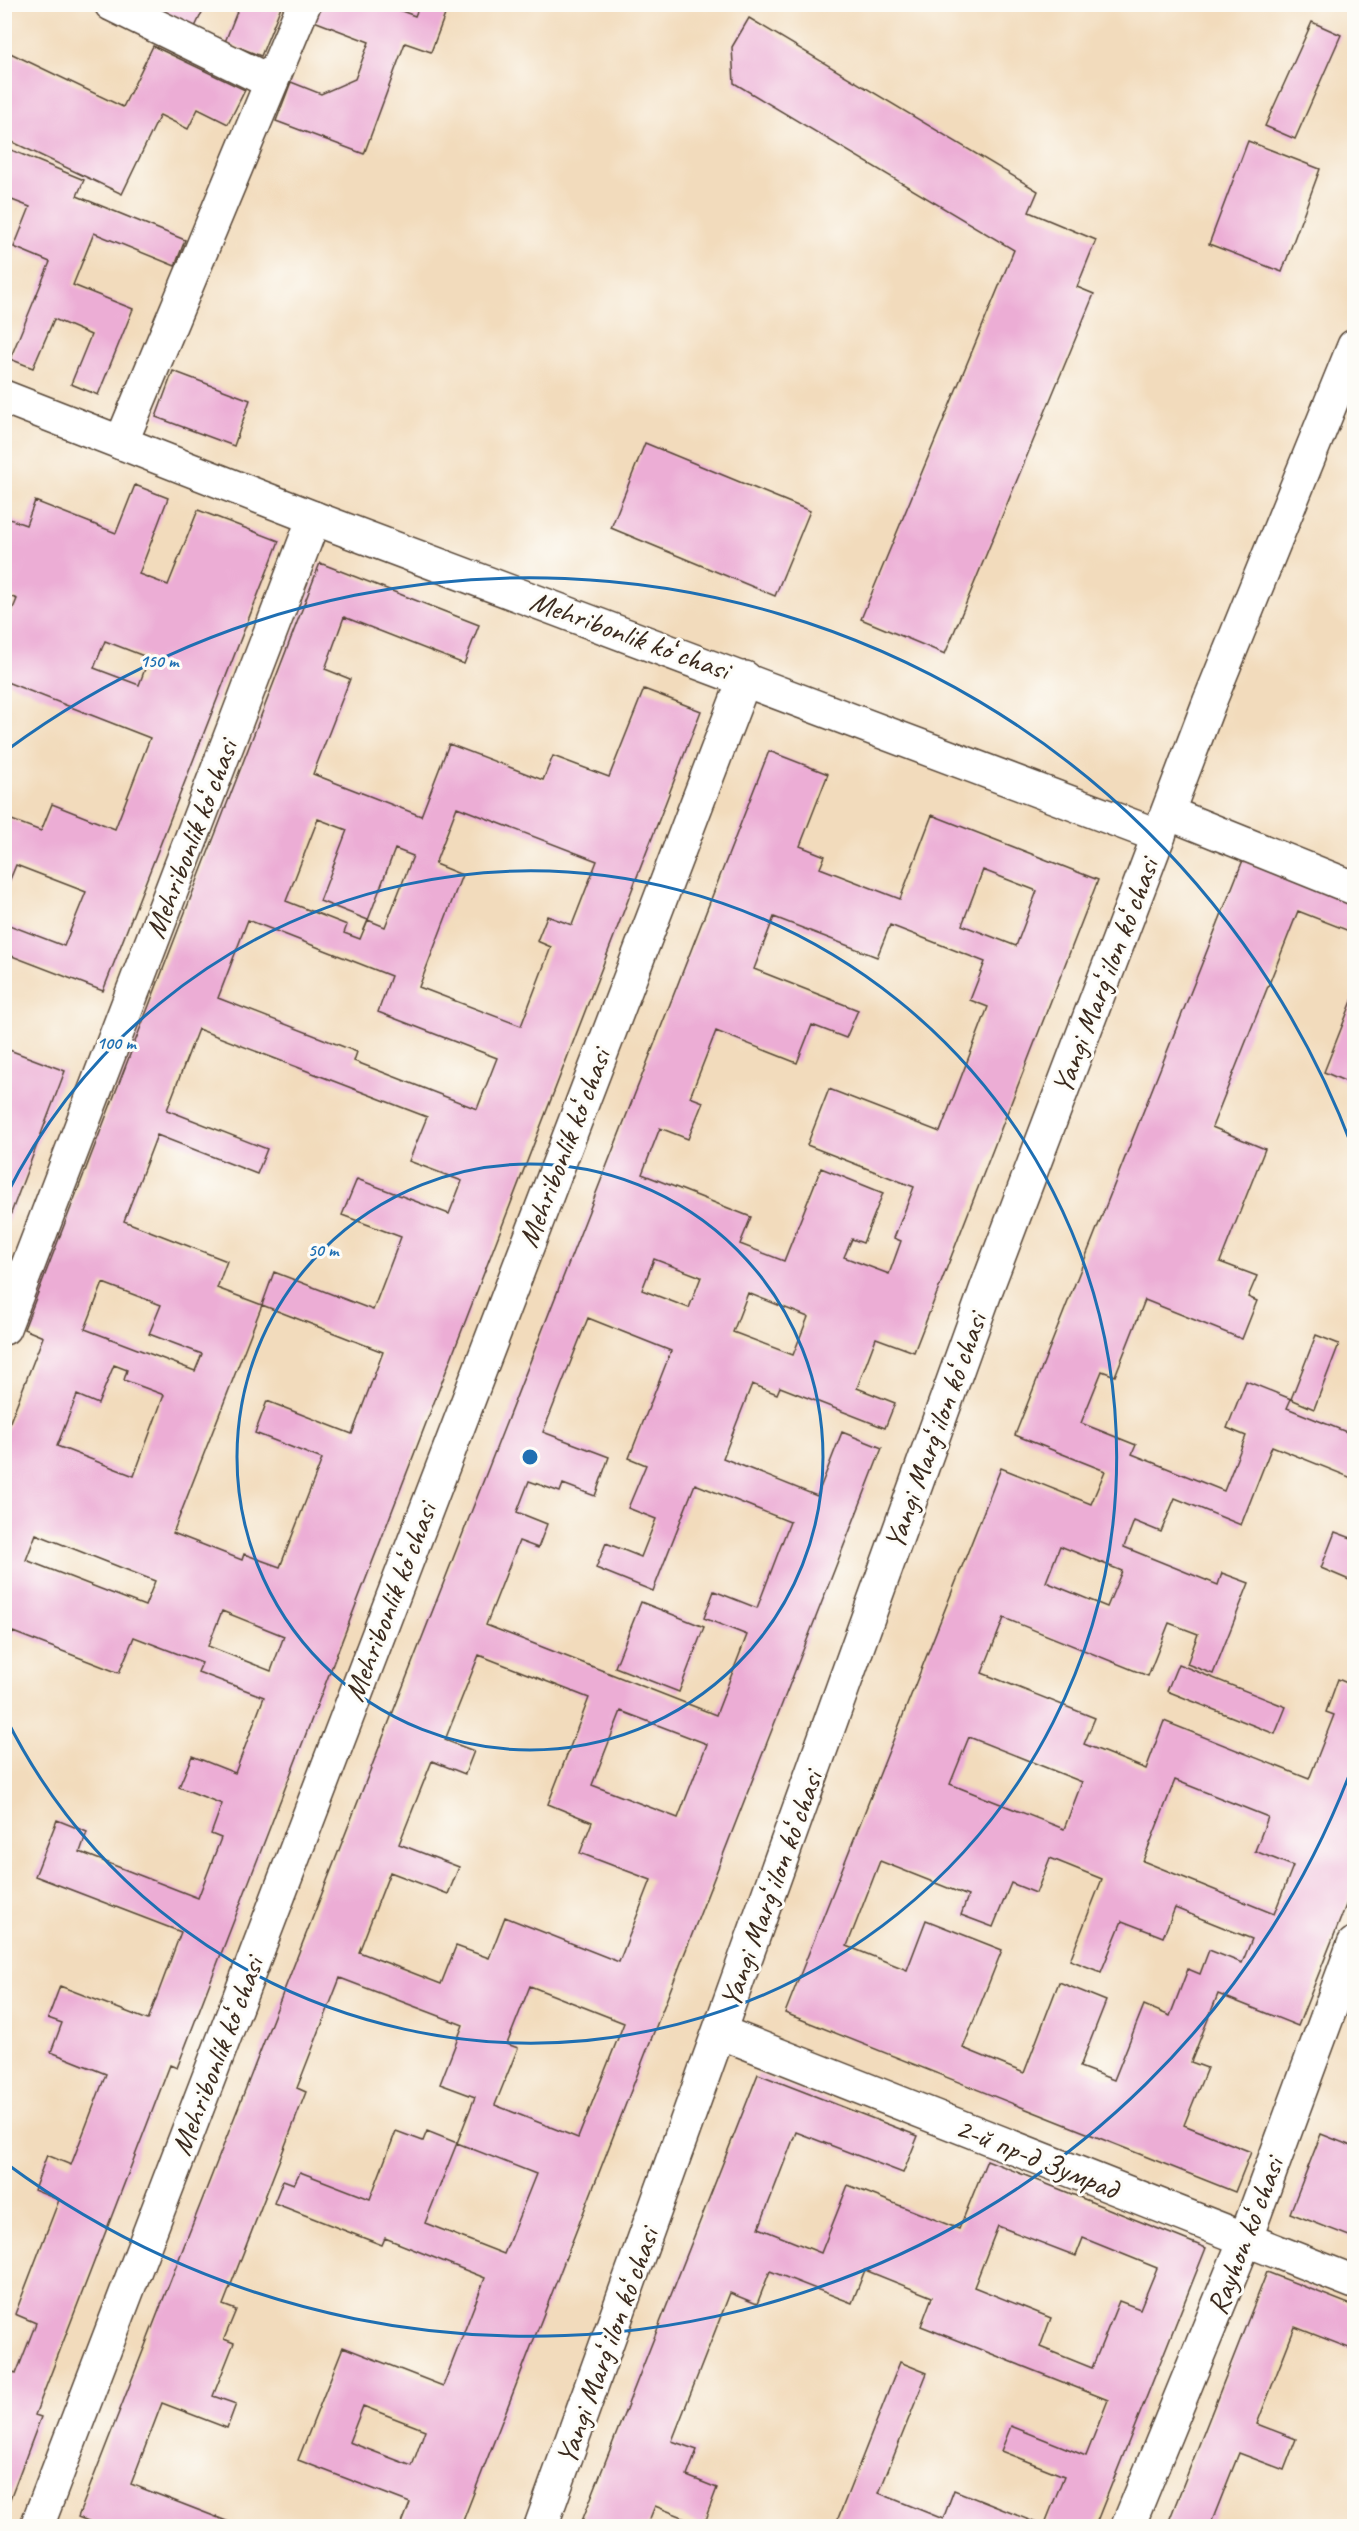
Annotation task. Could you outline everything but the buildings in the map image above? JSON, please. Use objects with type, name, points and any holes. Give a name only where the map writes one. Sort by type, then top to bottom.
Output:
[{"type":"street","points":[[111,4],[271,82]]},
{"type":"street","points":[[121,443],[304,4]]},
{"type":"street","name":"Yangi Margʻilon koʻchasi","points":[[541,2526],[987,1287],[1163,824],[1354,346]]},
{"type":"street","name":"Mehribonlik koʻchasi","points":[[4,397],[314,518],[745,678],[1354,888]]},
{"type":"street","name":"Mehribonlik koʻchasi","points":[[4,1328],[314,518]]},
{"type":"street","name":"Mehribonlik koʻchasi","points":[[36,2526],[745,678]]},
{"type":"street","name":"Rayhon koʻchasi","points":[[1128,2526],[1245,2240],[1354,1944]]},
{"type":"street","name":"2-й пр-д Зумрад","points":[[720,2032],[1354,2282]]}]
